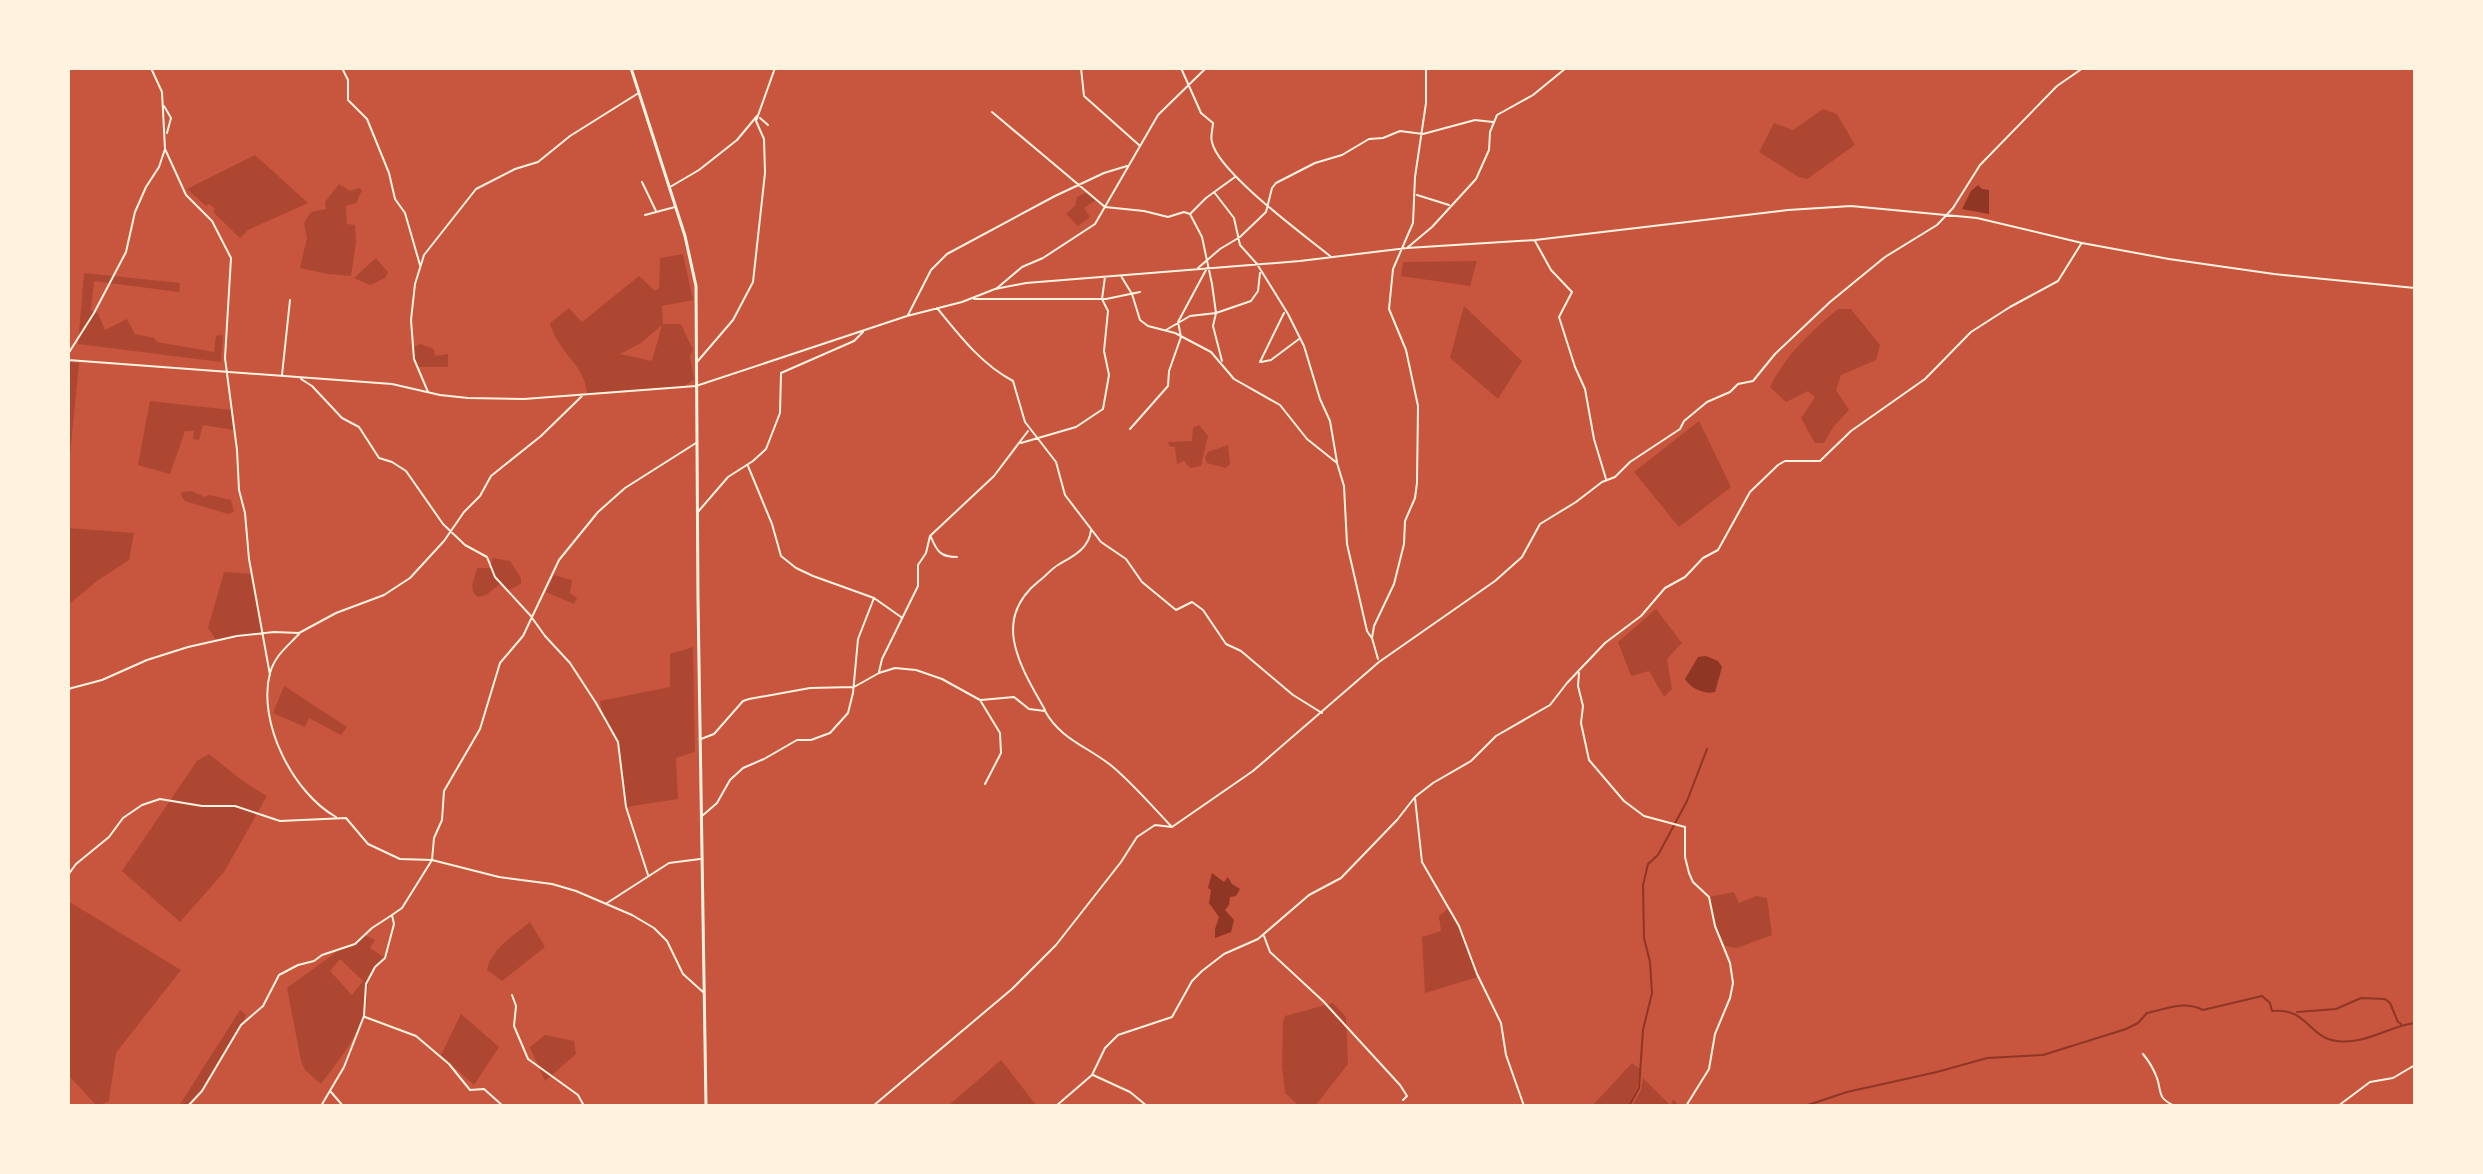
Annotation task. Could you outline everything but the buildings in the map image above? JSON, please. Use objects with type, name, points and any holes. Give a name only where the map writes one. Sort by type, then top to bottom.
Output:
[{"type":"street","points":[[68,354],[126,252],[135,212],[165,149],[162,92],[151,68]]},
{"type":"street","points":[[342,68],[348,80],[347,97],[367,119],[389,173],[395,199],[405,213],[420,266]]},
{"type":"street","points":[[631,68],[694,271],[697,307],[696,443],[706,1106]]},
{"type":"street","points":[[696,363],[733,320],[753,282],[765,173],[764,139],[762,130],[756,124],[775,68]]},
{"type":"street","points":[[1081,68],[1084,96],[1140,146]]},
{"type":"street","points":[[1181,68],[1201,113],[1213,123],[1212,142],[1215,149],[1268,207],[1331,256]]},
{"type":"street","points":[[995,289],[1022,267],[1043,258],[1095,224],[1164,107],[1206,68]]},
{"type":"street","points":[[1372,638],[1377,617],[1394,584],[1404,544],[1405,521],[1415,498],[1417,483],[1418,406],[1406,350],[1389,309],[1393,269],[1413,223],[1415,177],[1423,134],[1426,68]]},
{"type":"street","points":[[1407,248],[1432,227],[1476,179],[1489,150],[1493,122],[1500,111],[1533,95],[1566,68]]},
{"type":"street","points":[[873,1106],[1012,989],[1056,945],[1137,837],[1155,825],[1172,827],[1253,771],[1379,662],[1486,588],[1522,557],[1540,524],[1615,477],[1630,462],[1680,429],[1684,421],[1706,403],[1730,392],[1738,384],[1753,381],[1775,354],[1830,302],[1885,257],[1926,233],[1947,214],[1958,202],[1980,165],[2057,86],[2083,68]]},
{"type":"street","points":[[428,393],[414,359],[411,320],[420,266],[431,244],[476,189],[515,169],[538,162],[570,136],[639,93]]},
{"type":"street","points":[[992,112],[1105,207],[1168,217],[1184,212],[1190,214],[1202,237],[1216,313],[1213,326],[1222,350],[1222,362]]},
{"type":"street","points":[[669,187],[699,170],[737,140],[760,115]]},
{"type":"street","points":[[760,115],[768,125]]},
{"type":"street","points":[[1198,268],[1240,237],[1268,207],[1276,183],[1315,163],[1334,159],[1369,139],[1383,138],[1400,131],[1423,134],[1475,120],[1493,122]]},
{"type":"street","points":[[165,149],[186,195],[212,221],[231,258],[226,371],[239,490],[270,675],[269,718],[285,760],[297,780],[317,802],[337,817]]},
{"type":"street","points":[[907,316],[931,270],[942,258],[1078,185],[1128,166]]},
{"type":"street","points":[[1190,214],[1237,176]]},
{"type":"street","points":[[642,182],[656,211]]},
{"type":"street","points":[[1214,192],[1234,218],[1240,245],[1257,264],[1300,338],[1330,421],[1344,486],[1351,567],[1367,631],[1379,662]]},
{"type":"street","points":[[1416,194],[1450,205]]},
{"type":"street","points":[[969,300],[995,289],[1026,283],[1407,248],[1535,240],[1814,207],[1869,206],[1947,214],[2006,224],[2082,243],[2274,274],[2415,288]]},
{"type":"street","points":[[645,215],[676,207]]},
{"type":"street","points":[[1535,240],[1551,270],[1572,292],[1559,317],[1585,389],[1606,481]]},
{"type":"street","points":[[1056,1106],[1092,1075],[1105,1048],[1118,1035],[1172,1017],[1196,976],[1224,954],[1264,935],[1309,895],[1341,878],[1415,797],[1471,761],[1496,736],[1550,705],[1605,643],[1641,616],[1665,588],[1685,577],[1703,558],[1718,550],[1750,492],[1778,465],[1785,461],[1820,461],[1851,431],[1925,379],[1971,332],[2058,281],[2082,243]]},
{"type":"street","points":[[1130,429],[1168,386],[1169,371],[1181,337],[1178,322],[1208,267]]},
{"type":"street","points":[[1164,331],[1190,316],[1216,313],[1240,306],[1256,297],[1260,272]]},
{"type":"street","points":[[1120,275],[1132,294],[1140,320],[1211,352],[1239,383],[1280,405],[1307,439],[1337,463]]},
{"type":"street","points":[[1020,444],[1076,427],[1103,409],[1109,375],[1104,343],[1108,311],[1102,299],[1105,276]]},
{"type":"street","points":[[68,360],[392,384],[468,398],[582,395],[696,386],[907,316],[969,300],[1015,297],[1058,301],[1102,299],[1140,292]]},
{"type":"street","points":[[282,376],[290,300]]},
{"type":"street","points":[[936,307],[969,346],[1013,381],[1016,400],[1029,429],[1055,461],[1065,495],[1107,548],[1126,559],[1142,582],[1176,610],[1187,603],[1195,603],[1226,644],[1241,651],[1293,695],[1322,713]]},
{"type":"street","points":[[1286,311],[1260,362],[1271,360],[1300,338]]},
{"type":"street","points":[[697,513],[728,477],[766,449],[778,422],[781,373],[854,341],[863,331]]},
{"type":"street","points":[[296,377],[311,385],[329,407],[359,427],[379,458],[406,471],[436,517],[465,545],[484,553],[495,577],[570,663],[618,742],[626,807],[648,875]]},
{"type":"street","points":[[270,675],[278,655],[299,633],[336,613],[374,600],[410,578],[480,496],[491,476],[541,436],[582,395]]},
{"type":"street","points":[[879,673],[882,659],[918,586],[917,566],[926,553],[930,536],[994,476],[1029,429]]},
{"type":"street","points":[[188,1106],[202,1091],[241,1025],[263,1006],[279,975],[355,944],[375,925],[402,908],[432,860],[434,838],[442,820],[444,791],[480,729],[500,663],[517,645],[559,560],[598,512],[640,477],[696,443]]},
{"type":"street","points":[[747,465],[772,524],[781,556],[813,576],[874,598],[903,619]]},
{"type":"street","points":[[1091,529],[1088,543],[1077,554],[1027,590],[1013,619],[1013,638],[1019,659],[1052,724],[1066,738],[1110,765],[1172,827]]},
{"type":"street","points":[[930,536],[936,551],[942,556],[957,557]]},
{"type":"street","points":[[701,817],[717,803],[730,780],[743,768],[797,740],[811,740],[830,733],[848,713],[854,687],[858,639],[874,598]]},
{"type":"street","points":[[68,689],[102,680],[147,660],[188,647],[237,636],[299,633]]},
{"type":"street","points":[[701,739],[714,734],[743,701],[749,699],[810,688],[854,687],[895,668],[916,670],[947,681],[980,700],[1000,733],[1002,747],[985,784]]},
{"type":"street","points":[[1579,672],[1578,686],[1583,706],[1581,723],[1589,760],[1624,801],[1644,816],[1685,827],[1685,857],[1689,873],[1693,882],[1709,897],[1715,926],[1730,963],[1733,983],[1715,1034],[1713,1058],[1701,1085],[1686,1106]]},
{"type":"street","points":[[980,700],[1014,697],[1029,709],[1045,711]]},
{"type":"street","points":[[1415,797],[1422,862],[1459,926],[1478,977],[1501,1023],[1506,1055],[1524,1106]]},
{"type":"street","points":[[68,875],[76,864],[109,837],[123,818],[142,805],[160,799],[218,808],[235,806],[280,821],[346,818],[368,844],[400,859],[432,860],[488,875],[552,884],[644,922],[672,947],[683,974],[704,993]]},
{"type":"street","points":[[606,904],[676,860],[701,858]]},
{"type":"street","points":[[321,1106],[344,1067],[364,1016],[366,984],[389,948],[394,924],[392,915]]},
{"type":"street","points":[[1264,935],[1270,952],[1323,1001],[1400,1085],[1407,1096],[1403,1100]]},
{"type":"street","points":[[512,995],[516,1006],[514,1026],[528,1059],[578,1095],[584,1106]]},
{"type":"street","points":[[364,1016],[416,1036],[449,1064],[470,1090],[484,1089],[503,1106]]},
{"type":"street","points":[[2143,1054],[2157,1079],[2159,1092],[2166,1102],[2175,1106]]},
{"type":"street","points":[[2338,1106],[2370,1082],[2393,1078],[2415,1065]]},
{"type":"street","points":[[1092,1075],[1130,1092],[1147,1106]]},
{"type":"street","points":[[329,1090],[343,1106]]},
{"type":"shaded area","points":[[1823,109],[1837,114],[1855,145],[1807,179],[1759,152],[1774,123],[1793,130]]},
{"type":"shaded area","points":[[255,155],[308,203],[248,230],[240,238],[213,212],[215,209],[209,204],[206,206],[187,189]]},
{"type":"shaded area","points":[[339,184],[350,191],[362,190],[356,203],[346,206],[347,224],[355,225],[351,276],[300,268],[307,238],[304,223],[311,212],[326,209],[325,202]]},
{"type":"shaded area","points":[[1978,185],[1989,190],[1989,214],[1962,209],[1971,191]]},
{"type":"shaded area","points":[[1086,193],[1096,200],[1084,208],[1090,217],[1078,226],[1066,214],[1075,206],[1077,197]]},
{"type":"shaded area","points":[[683,254],[693,300],[662,306],[663,324],[681,324],[693,350],[690,356],[694,379],[684,387],[587,394],[581,374],[558,342],[550,323],[569,308],[582,322],[639,276],[655,291],[659,288],[660,258]],"holes":[[[662,325],[652,361],[620,354],[641,343]]]},
{"type":"shaded area","points":[[376,258],[388,272],[385,278],[370,285],[354,278]]},
{"type":"shaded area","points":[[1477,261],[1470,286],[1401,276],[1403,262]]},
{"type":"shaded area","points":[[84,273],[180,283],[179,292],[94,281],[91,310],[98,313],[105,330],[127,319],[135,334],[154,338],[157,342],[214,352],[216,336],[223,335],[221,362],[78,344]]},
{"type":"shaded area","points":[[1464,306],[1522,361],[1498,399],[1450,358]]},
{"type":"shaded area","points":[[1838,309],[1851,309],[1880,345],[1876,360],[1841,375],[1836,390],[1849,410],[1824,443],[1815,443],[1801,418],[1815,397],[1808,391],[1786,402],[1770,387],[1800,345]]},
{"type":"shaded area","points":[[420,344],[434,349],[435,356],[448,354],[448,367],[417,367],[413,348]]},
{"type":"shaded area","points":[[68,362],[79,363],[68,476]]},
{"type":"shaded area","points":[[150,401],[231,410],[234,430],[203,425],[199,440],[193,439],[194,431],[185,431],[170,474],[138,465]]},
{"type":"shaded area","points":[[1699,421],[1731,487],[1679,527],[1634,472]]},
{"type":"shaded area","points":[[1199,425],[1208,436],[1201,466],[1190,468],[1184,461],[1177,464],[1175,447],[1169,446],[1168,442],[1192,441],[1193,428]]},
{"type":"shaded area","points":[[1228,445],[1230,464],[1226,468],[1207,463],[1205,457],[1208,452]]},
{"type":"shaded area","points":[[191,491],[205,497],[209,495],[231,500],[234,512],[228,514],[185,501],[182,492]]},
{"type":"shaded area","points":[[68,528],[134,533],[129,560],[68,605]]},
{"type":"shaded area","points":[[493,558],[510,561],[521,578],[521,584],[507,591],[500,584],[478,597],[472,588],[477,568],[490,568]]},
{"type":"shaded area","points":[[224,572],[252,574],[263,634],[217,641],[208,628]]},
{"type":"shaded area","points":[[554,575],[572,580],[570,593],[577,598],[574,604],[546,592]]},
{"type":"shaded area","points":[[1656,609],[1682,643],[1667,659],[1672,689],[1664,697],[1649,671],[1631,676],[1618,642]]},
{"type":"shaded area","points":[[693,647],[695,752],[676,758],[678,799],[626,807],[618,742],[604,721],[600,701],[670,687],[670,654]]},
{"type":"shaded area","points":[[1706,656],[1718,661],[1722,667],[1715,692],[1698,690],[1685,679],[1698,657]]},
{"type":"shaded area","points":[[284,686],[347,727],[341,735],[309,718],[305,727],[273,713]]},
{"type":"shaded area","points":[[209,754],[267,796],[224,872],[180,922],[122,871],[197,761]]},
{"type":"shaded area","points":[[1212,873],[1224,882],[1228,877],[1240,889],[1236,896],[1230,897],[1225,910],[1234,920],[1231,932],[1215,938],[1219,917],[1209,903],[1211,890],[1208,888]]},
{"type":"shaded area","points":[[1734,892],[1739,903],[1756,896],[1767,898],[1772,935],[1737,948],[1725,946],[1715,926],[1709,897]]},
{"type":"shaded area","points":[[68,901],[181,970],[116,1053],[109,1101],[97,1106],[68,1075]]},
{"type":"shaded area","points":[[1448,909],[1459,926],[1478,977],[1425,993],[1422,937],[1441,931],[1439,916]]},
{"type":"shaded area","points":[[530,922],[545,947],[502,981],[487,970],[489,963],[504,943]]},
{"type":"shaded area","points":[[364,935],[375,940],[370,948],[385,958],[371,974],[365,1012],[358,1030],[321,1084],[305,1070],[301,1061],[287,988],[339,950],[355,944]],"holes":[[[340,959],[363,981],[352,995],[330,971]]]},
{"type":"shaded area","points":[[1333,1003],[1346,1017],[1348,1064],[1315,1106],[1299,1106],[1285,1093],[1283,1022],[1285,1016]]},
{"type":"shaded area","points":[[240,1010],[246,1015],[202,1091],[188,1106],[179,1106]]},
{"type":"shaded area","points":[[461,1014],[499,1047],[474,1085],[441,1055]]},
{"type":"shaded area","points":[[545,1035],[574,1041],[576,1054],[545,1081],[530,1047]]},
{"type":"shaded area","points":[[1001,1060],[1036,1105],[948,1106]]},
{"type":"shaded area","points":[[1632,1063],[1640,1069],[1637,1088],[1628,1106],[1592,1106]]},
{"type":"shaded area","points":[[1643,1078],[1671,1106],[1632,1106],[1641,1090]]},
{"type":"waterway","points":[[1629,1106],[1639,1088],[1643,1030],[1652,993],[1650,962],[1644,938],[1643,885],[1648,864],[1658,855],[1687,801],[1707,749]]},
{"type":"waterway","points":[[1805,1106],[1847,1092],[1987,1058],[2043,1055],[2126,1029],[2138,1023],[2147,1013],[2175,1006],[2203,1010],[2262,996],[2270,1003],[2272,1011],[2293,1014],[2328,1039],[2337,1041],[2367,1038],[2415,1023]]},
{"type":"waterway","points":[[2297,1012],[2336,1009],[2361,998],[2385,999],[2401,1024]]}]
